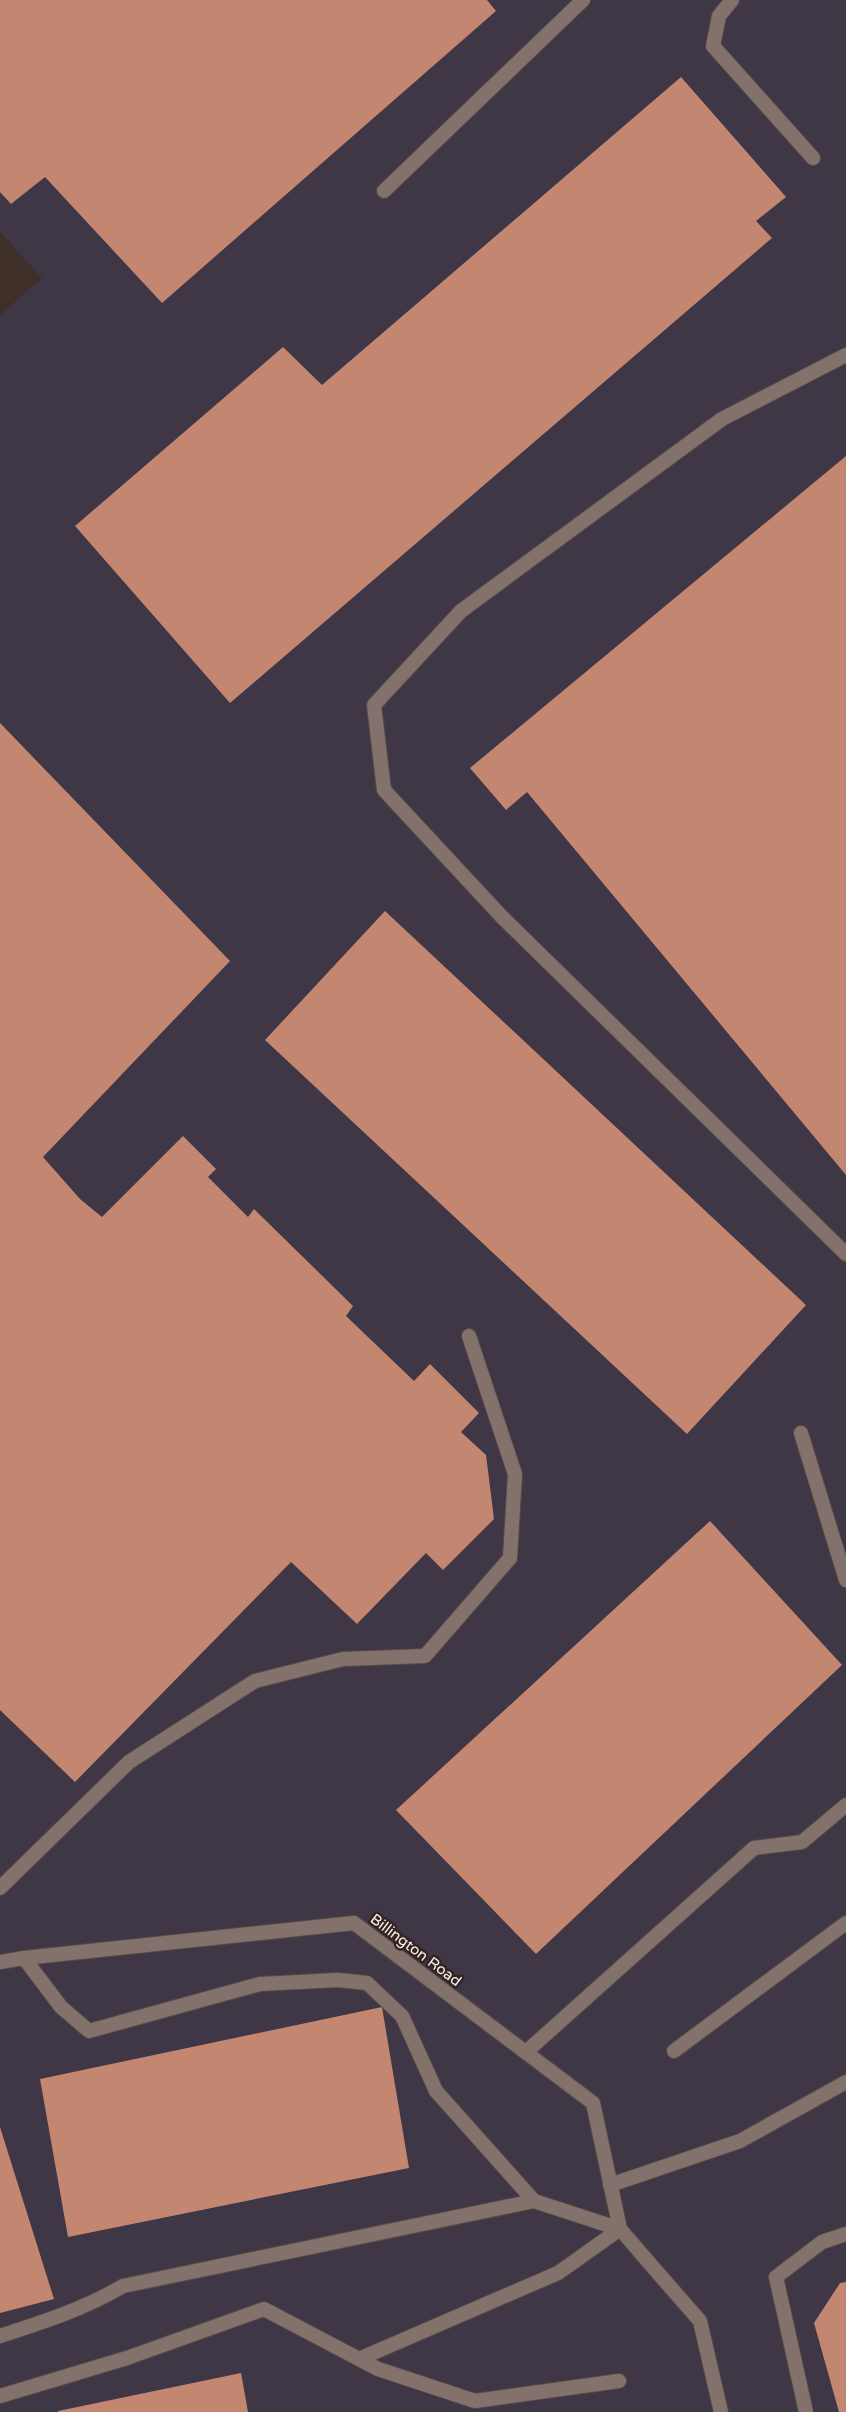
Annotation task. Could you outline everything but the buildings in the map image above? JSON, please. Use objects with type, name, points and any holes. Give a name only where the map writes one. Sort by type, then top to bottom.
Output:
[{"type":"street","points":[[384,191],[583,0]]},
{"type":"street","points":[[732,0],[719,16],[713,46],[813,158]]},
{"type":"street","points":[[846,355],[722,419],[461,611],[374,705],[384,790],[502,917],[846,1254]]},
{"type":"street","points":[[0,1888],[6,1876],[129,1762],[255,1681],[343,1659],[425,1656],[510,1558],[515,1474],[469,1336]]},
{"type":"street","points":[[801,1433],[846,1580]]},
{"type":"street","points":[[526,2052],[754,1848],[802,1842],[846,1805]]},
{"type":"street","name":"Billington Road","points":[[0,1962],[354,1923],[594,2104],[620,2229]]},
{"type":"street","points":[[674,2051],[846,1923]]},
{"type":"street","points":[[24,1958],[61,2007],[89,2031],[260,1984],[338,1980],[367,1983],[402,2016],[436,2091],[534,2201]]},
{"type":"street","points":[[610,2185],[740,2141],[846,2082]]},
{"type":"street","points":[[0,2336],[97,2301],[123,2286],[534,2201],[620,2229],[700,2321],[720,2412]]},
{"type":"street","points":[[359,2359],[558,2274],[620,2229]]},
{"type":"street","points":[[806,2412],[776,2277],[822,2242],[846,2234]]},
{"type":"street","points":[[0,2396],[128,2358],[264,2309],[378,2369],[475,2401],[619,2381]]},
{"type":"shaded area","points":[[0,0],[846,0],[846,2412],[0,2412],[0,315],[42,278],[0,232]]}]
